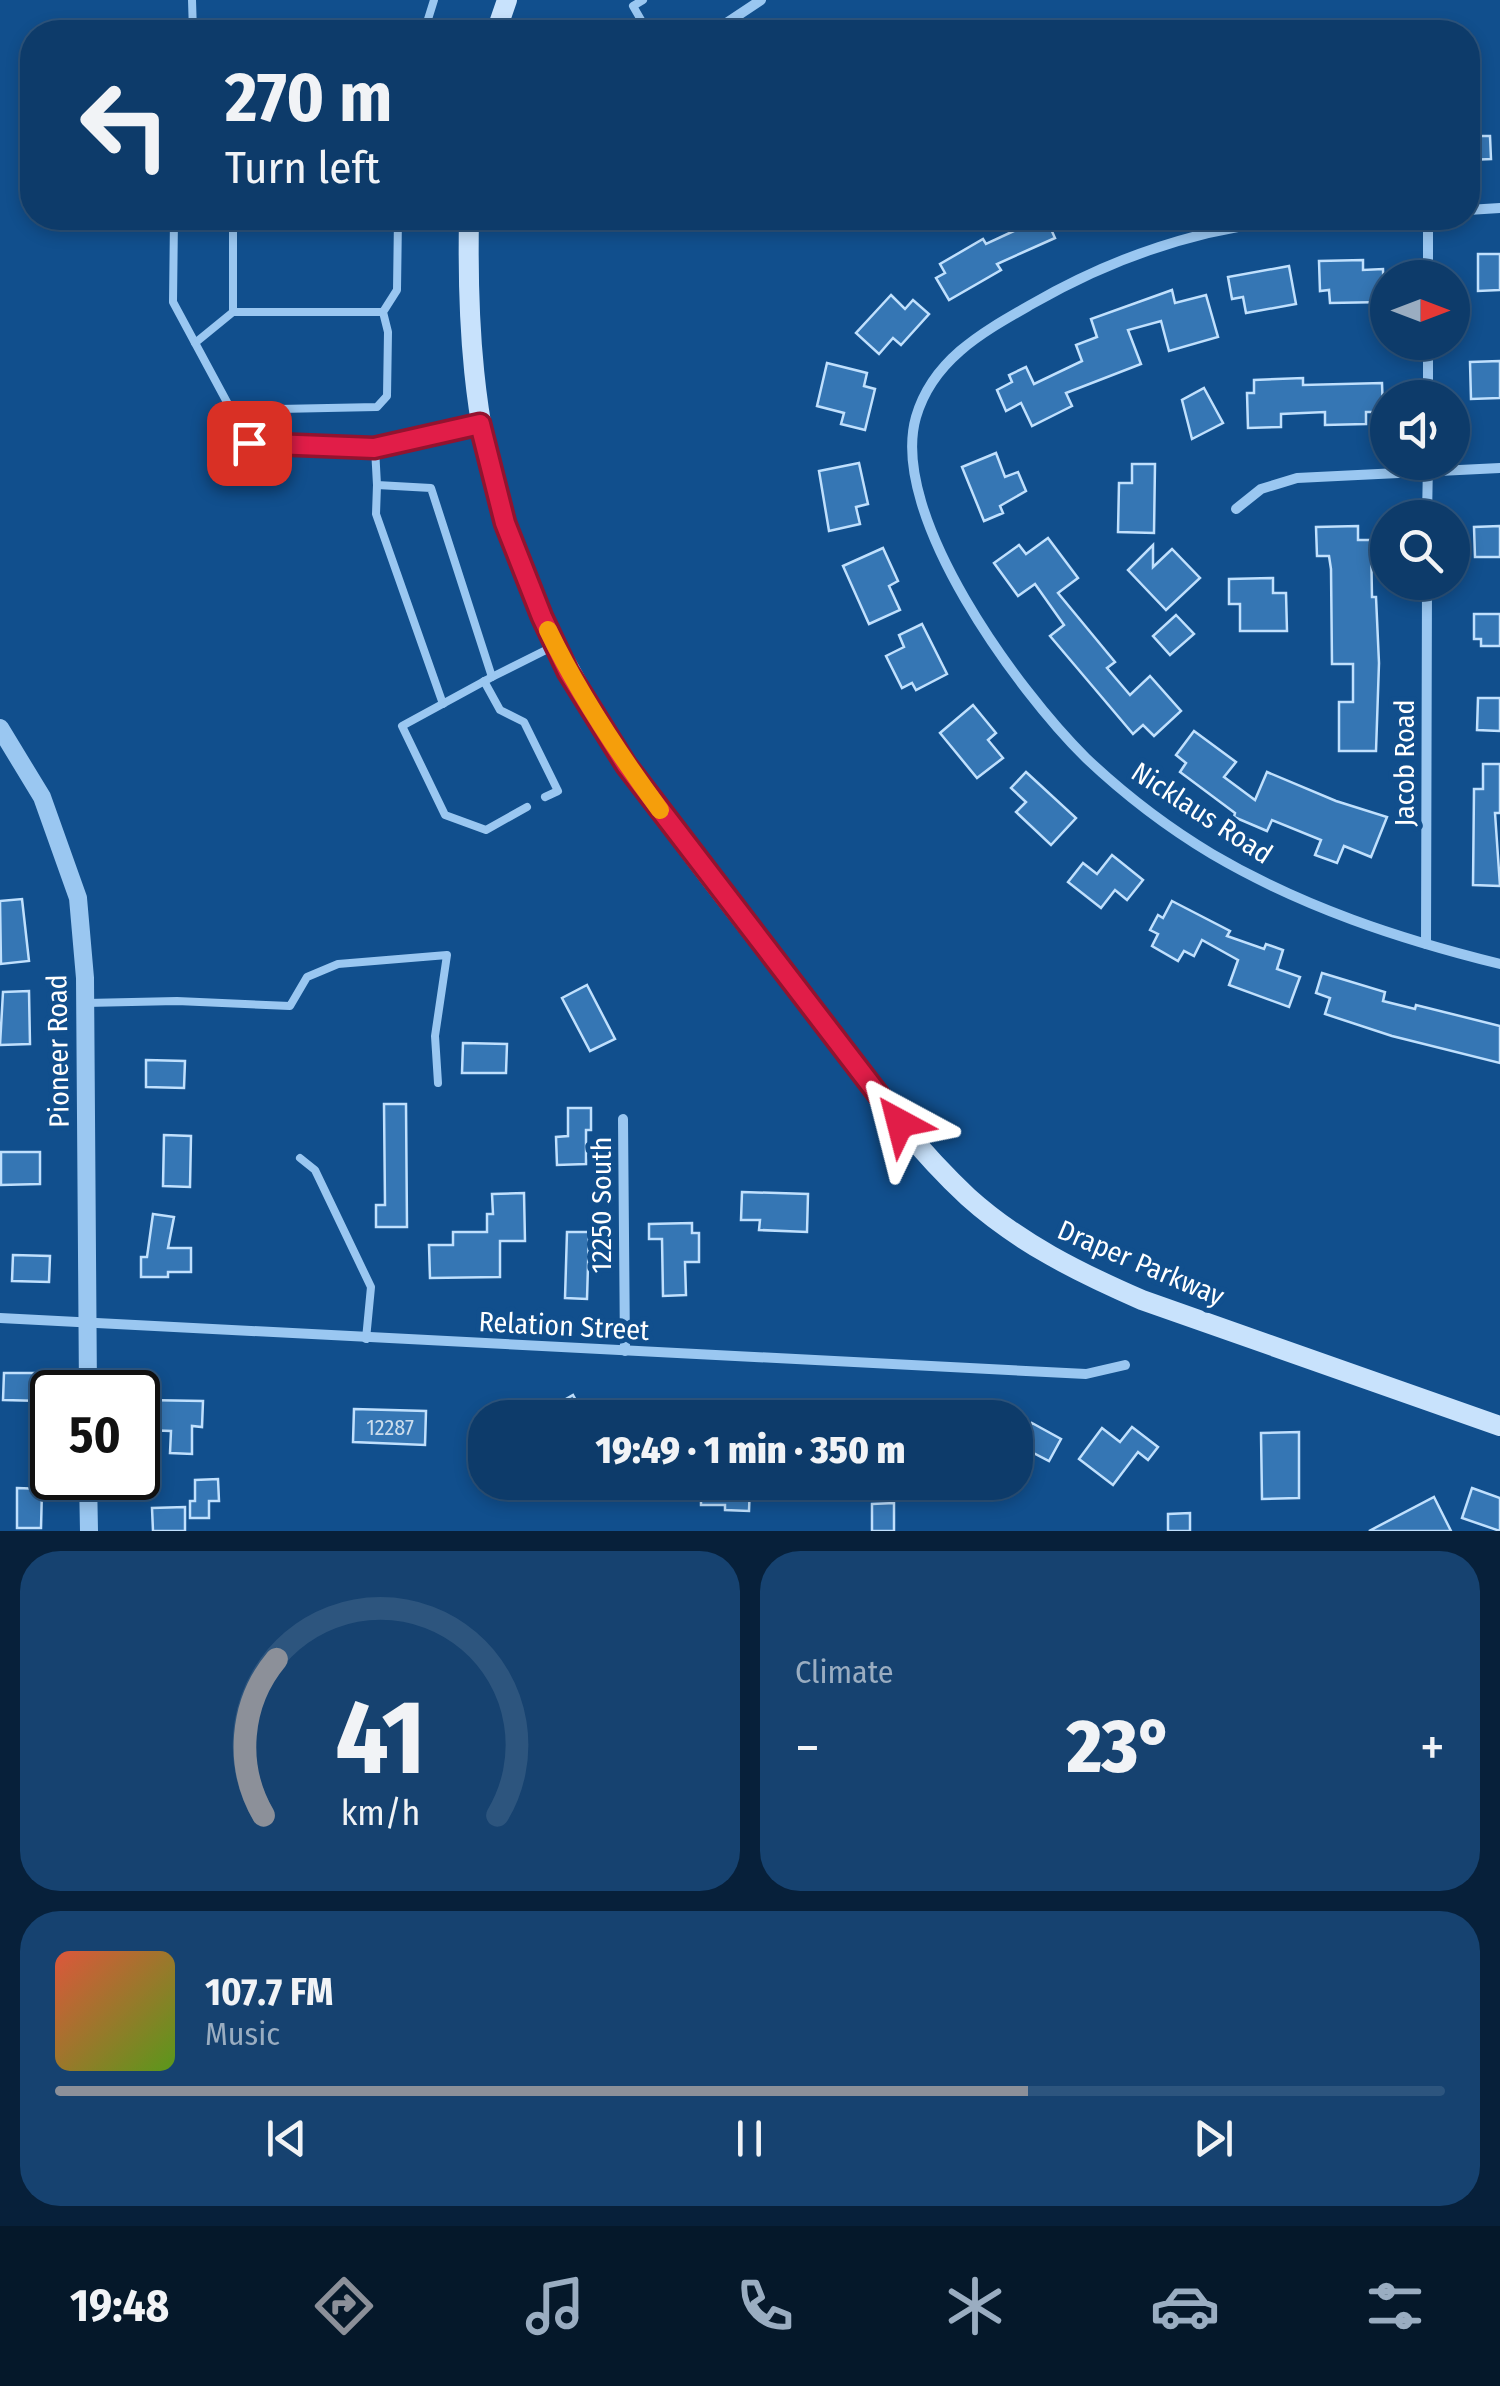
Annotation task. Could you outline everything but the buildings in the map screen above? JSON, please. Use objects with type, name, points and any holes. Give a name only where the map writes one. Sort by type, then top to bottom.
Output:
[{"type":"main road","name":"Draper Parkway","points":[[469,230],[470,339],[480,424],[505,523],[568,672],[648,794],[900,1123],[968,1197],[1042,1252],[1090,1278],[1142,1300],[1500,1426]]},
{"type":"street","points":[[731,20],[760,0]]},
{"type":"street","name":"Nicklaus Road","points":[[1228,230],[1182,239],[1070,282],[972,339],[946,364],[928,390],[916,418],[912,455],[918,492],[937,543],[962,592],[1009,667],[1086,758],[1168,825],[1242,870],[1312,905],[1426,944],[1500,964]]},
{"type":"street","points":[[1428,230],[1428,260]]},
{"type":"street","points":[[1470,468],[1500,468]]},
{"type":"street","points":[[1236,509],[1262,489],[1298,478],[1370,472]]},
{"type":"street","name":"Jacob Road","points":[[1426,944],[1427,600]]},
{"type":"street","name":"Pioneer Road","points":[[0,728],[42,797],[78,898],[86,1003],[88,1370]]},
{"type":"street","name":"12250 South","points":[[623,1119],[625,1351]]},
{"type":"street","name":"Relation Street","points":[[0,1318],[1086,1374],[1125,1365]]},
{"type":"street","points":[[88,1500],[88,1531]]},
{"type":"lane","points":[[641,20],[633,6],[643,0]]},
{"type":"lane","points":[[174,230],[173,302],[249,443],[374,448],[480,424]]},
{"type":"lane","points":[[233,312],[234,230]]},
{"type":"lane","points":[[231,410],[376,407],[387,396],[388,332],[383,312],[397,290],[398,230]]},
{"type":"lane","points":[[195,343],[233,312],[383,312]]},
{"type":"lane","points":[[374,448],[376,514],[443,704]]},
{"type":"lane","points":[[377,485],[431,488],[500,710],[524,722],[558,790],[545,798]]},
{"type":"lane","points":[[527,808],[486,830],[446,815],[402,726],[556,645]]},
{"type":"lane","points":[[86,1003],[290,1006],[306,976],[338,964],[448,955],[435,1036],[438,1083]]},
{"type":"lane","points":[[300,1158],[315,1170],[371,1287],[366,1338]]},
{"type":"slow traffic","points":[[548,630],[568,672],[626,765],[660,810]]},
{"type":"route","points":[[249,443],[374,448],[480,424],[505,523],[568,672],[626,765],[900,1123]]}]
